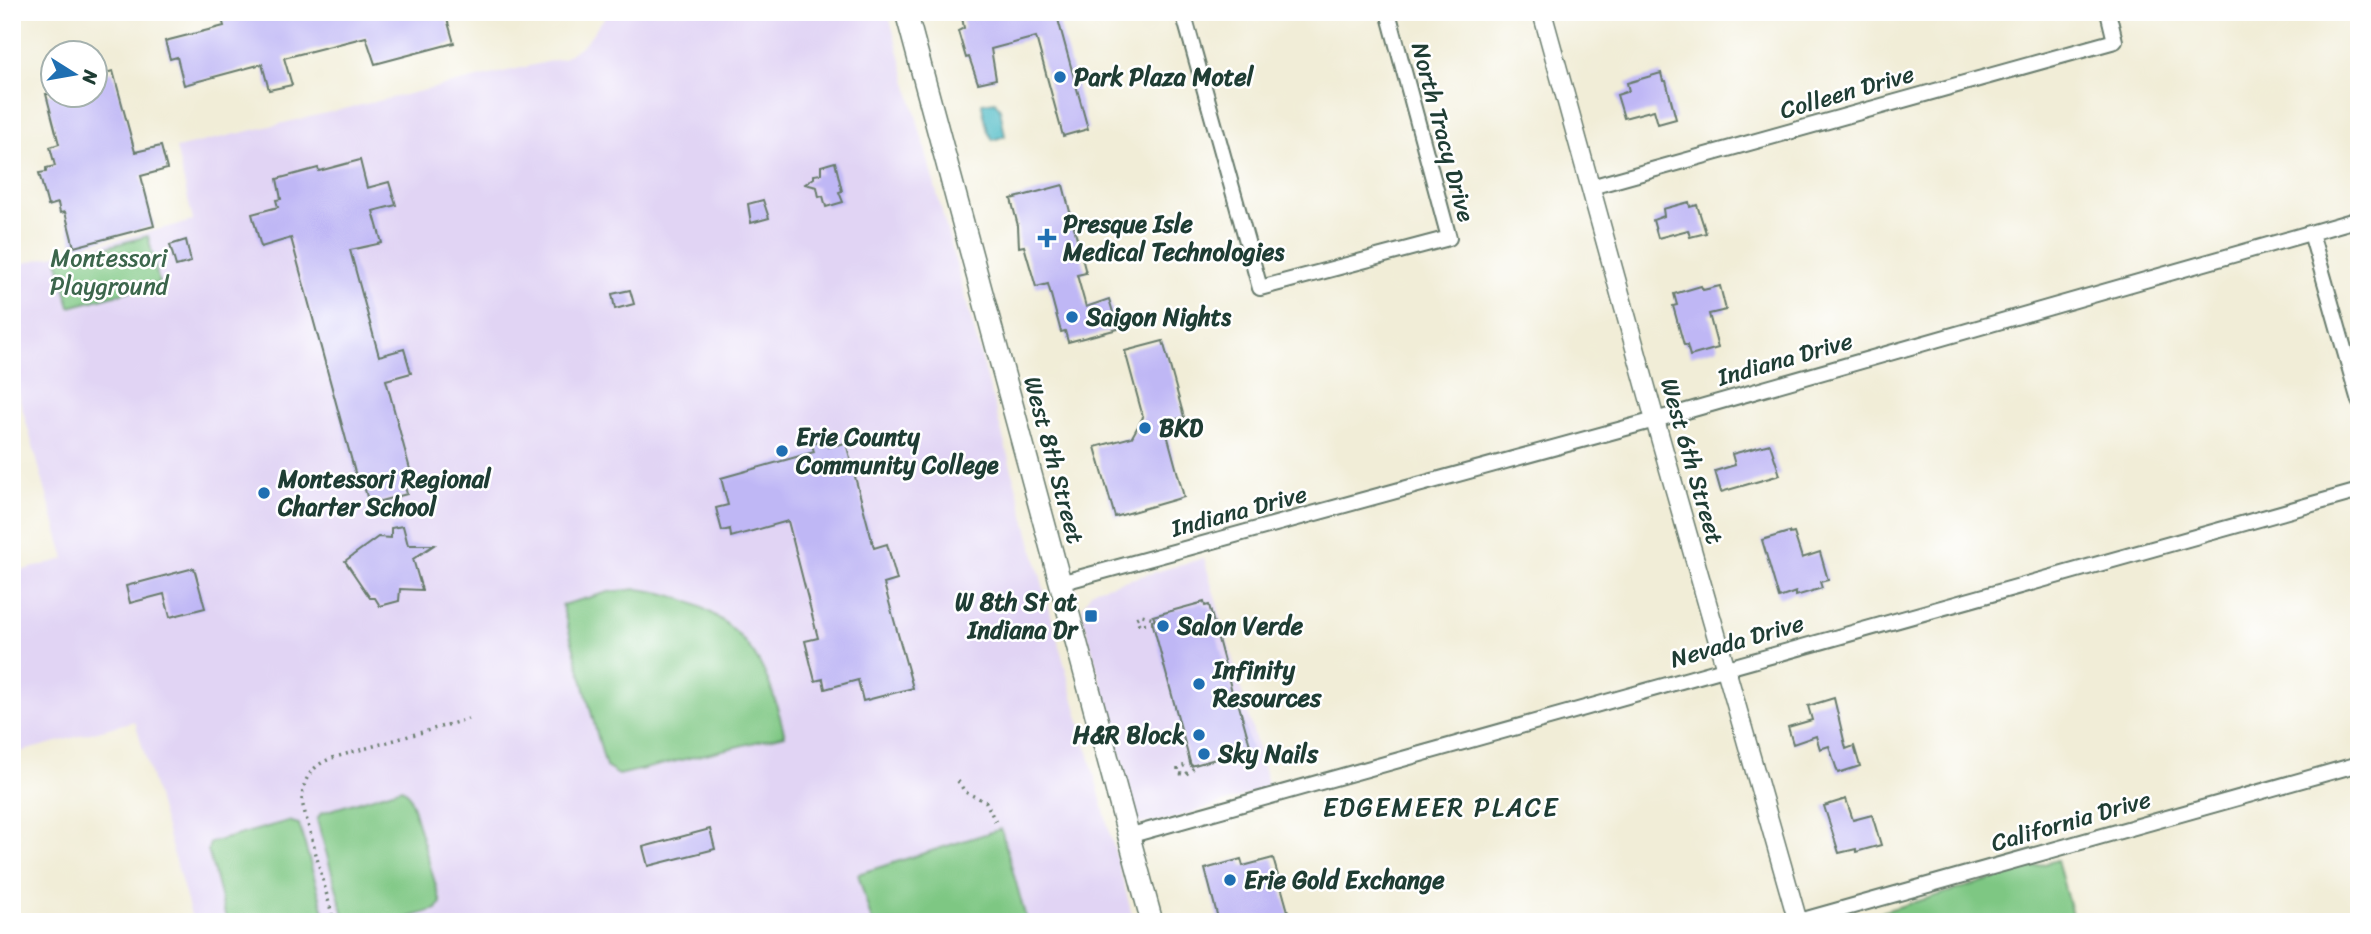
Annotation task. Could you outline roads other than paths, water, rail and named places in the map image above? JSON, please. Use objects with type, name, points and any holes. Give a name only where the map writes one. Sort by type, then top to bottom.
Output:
[{"type":"main road","name":"West 8th Street","points":[[906,12],[1152,922]]},
{"type":"street","name":"North Tracy Drive","points":[[1183,12],[1259,288],[1449,239],[1388,12]]},
{"type":"street","name":"West 6th Street","points":[[1542,12],[1797,921]]},
{"type":"street","name":"Colleen Drive","points":[[1591,187],[2115,41],[2108,12]]},
{"type":"street","name":"Indiana Drive","points":[[1060,583],[1655,420],[2359,219]]},
{"type":"street","points":[[2311,233],[2359,401]]},
{"type":"street","name":"Nevada Drive","points":[[1128,836],[2359,491]]},
{"type":"street","name":"California Drive","points":[[1797,921],[2359,764]]},
{"type":"water","points":[[995,101],[1000,109],[1005,136],[993,140],[988,132],[982,103]]},
{"type":"place","name":"Park Plaza Motel","points":[[1060,77]]},
{"type":"place","name":"Presque Isle Medical Technologies","points":[[1047,238]]},
{"type":"place","name":"Saigon Nights","points":[[1072,317]]},
{"type":"place","name":"BKD","points":[[1145,428]]},
{"type":"place","name":"Erie County Community College","points":[[782,451]]},
{"type":"place","name":"Montessori Regional Charter School","points":[[264,493]]},
{"type":"place","name":"W 8th St at Indiana Dr","points":[[1091,616]]},
{"type":"place","name":"Salon Verde","points":[[1163,626]]},
{"type":"place","name":"Infinity Resources","points":[[1199,684]]},
{"type":"place","name":"H&R Block","points":[[1199,735]]},
{"type":"place","name":"Sky Nails","points":[[1204,754]]},
{"type":"place","name":"Erie Gold Exchange","points":[[1230,880]]},
{"type":"district","name":"EDGEMEER PLACE","points":[[1441,807]]},
{"type":"park label","name":"Montessori Playground","points":[[109,272]]}]
